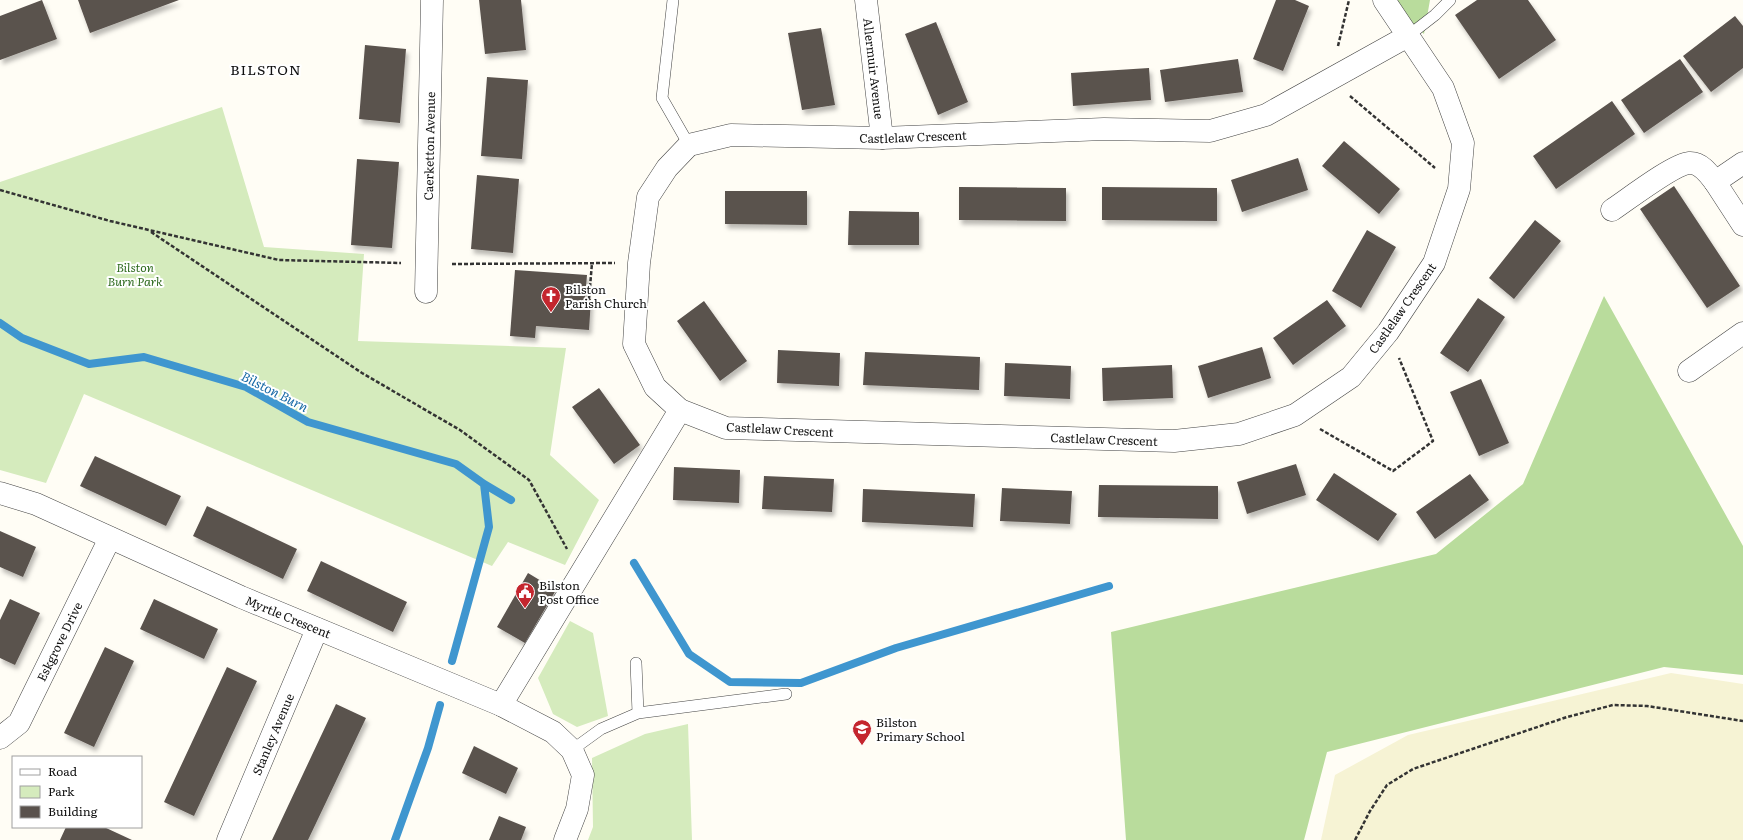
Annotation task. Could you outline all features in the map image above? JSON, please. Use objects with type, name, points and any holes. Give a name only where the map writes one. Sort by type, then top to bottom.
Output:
[{"type":"street","name":"Caerketton Avenue","points":[[426,292],[432,0]]},
{"type":"street","name":"Allermuir Avenue","points":[[866,0],[882,138]]},
{"type":"street","name":"Castlelaw Crescent","points":[[1384,0],[1444,88],[1463,143],[1459,190],[1434,263],[1388,332],[1350,378],[1295,415],[1239,434],[1174,441],[726,428],[680,410],[655,387],[634,344],[639,263],[648,197],[667,168],[689,145],[731,135],[882,138],[1104,129],[1210,131],[1266,115],[1408,36]]},
{"type":"street","points":[[1612,210],[1675,167],[1690,162],[1704,167],[1743,226]]},
{"type":"street","points":[[1715,182],[1743,163]]},
{"type":"street","points":[[1689,371],[1743,333]]},
{"type":"street","points":[[501,705],[680,410]]},
{"type":"street","name":"Myrtle Crescent","points":[[0,493],[36,504],[241,597],[501,705],[553,732],[572,750]]},
{"type":"street","name":"Eskgrove Drive","points":[[0,738],[19,724],[110,538]]},
{"type":"street","name":"Stanley Avenue","points":[[228,840],[318,629]]},
{"type":"street","points":[[565,840],[577,809],[583,775],[572,750]]},
{"type":"lane","points":[[673,0],[662,98],[689,145]]},
{"type":"lane","points":[[1408,36],[1435,15],[1450,0]]},
{"type":"lane","points":[[636,663],[638,713]]},
{"type":"lane","points":[[572,750],[601,729],[638,713],[786,694]]},
{"type":"path","points":[[1349,0],[1330,79],[1459,190]]},
{"type":"path","points":[[0,190],[110,221],[279,260],[427,264],[639,263]]},
{"type":"path","points":[[149,230],[362,373],[460,430],[529,480],[580,574]]},
{"type":"path","points":[[589,299],[592,263]]},
{"type":"path","points":[[1295,415],[1393,471],[1433,441],[1388,332]]},
{"type":"path","points":[[1355,840],[1370,811],[1387,785],[1413,769],[1567,716],[1613,705],[1647,706],[1743,721]]},
{"type":"shaded area","points":[[1671,673],[1743,684],[1743,840],[1321,840],[1335,775],[1408,735]]},
{"type":"green space","points":[[1395,0],[1430,0],[1424,34],[1408,20]]},
{"type":"green space","name":"Bilston Burn Park","points":[[222,107],[264,247],[364,254],[358,341],[566,348],[550,455],[599,500],[565,565],[508,542],[492,566],[84,394],[46,483],[0,470],[0,182]]},
{"type":"green space","points":[[1604,296],[1743,546],[1743,675],[1664,667],[1327,752],[1304,840],[1126,840],[1111,632],[1436,554],[1523,484]]},
{"type":"green space","points":[[570,621],[593,633],[608,716],[577,727],[553,714],[538,678]]},
{"type":"green space","points":[[688,724],[692,840],[588,840],[593,827],[592,758],[645,734]]},
{"type":"building","points":[[42,0],[57,39],[0,60],[0,16]]},
{"type":"building","points":[[78,0],[179,0],[90,33]]},
{"type":"building","points":[[479,0],[521,0],[526,50],[485,54]]},
{"type":"building","points":[[1276,0],[1295,0],[1309,6],[1283,71],[1253,59]]},
{"type":"building","points":[[1477,0],[1528,0],[1556,40],[1499,79],[1455,15]]},
{"type":"building","points":[[1735,16],[1743,26],[1743,68],[1711,92],[1683,56]]},
{"type":"building","points":[[936,22],[968,102],[938,115],[905,34]]},
{"type":"building","points":[[821,28],[835,105],[802,110],[788,33]]},
{"type":"building","points":[[365,45],[406,49],[400,123],[359,119]]},
{"type":"building","points":[[1238,59],[1243,92],[1165,102],[1160,70]]},
{"type":"building","points":[[1680,59],[1703,92],[1644,133],[1621,100]]},
{"type":"building","points":[[1149,68],[1151,100],[1073,106],[1071,73]]},
{"type":"building","points":[[487,77],[528,80],[522,159],[481,156]]},
{"type":"building","points":[[1612,101],[1635,134],[1556,189],[1533,156]]},
{"type":"building","points":[[1344,141],[1400,189],[1379,214],[1322,166]]},
{"type":"building","points":[[1298,158],[1308,190],[1242,212],[1231,180]]},
{"type":"building","points":[[357,159],[399,162],[392,248],[351,245]]},
{"type":"building","points":[[477,175],[519,179],[513,253],[471,249]]},
{"type":"building","points":[[1674,186],[1740,286],[1707,308],[1640,209]]},
{"type":"building","points":[[959,187],[1066,188],[1066,221],[959,220]]},
{"type":"building","points":[[1102,187],[1217,188],[1217,221],[1102,220]]},
{"type":"building","points":[[725,191],[807,191],[807,225],[725,224]]},
{"type":"building","points":[[849,211],[919,212],[919,245],[848,245]]},
{"type":"building","points":[[1535,220],[1561,241],[1514,299],[1489,278]]},
{"type":"building","points":[[1367,230],[1396,247],[1361,308],[1332,291]]},
{"type":"building","name":"Bilston Parish Church","points":[[515,270],[587,275],[585,298],[591,299],[589,330],[536,326],[535,338],[510,336]]},
{"type":"building","points":[[1478,298],[1505,317],[1468,372],[1440,353]]},
{"type":"building","points":[[1327,300],[1346,326],[1293,365],[1273,338]]},
{"type":"building","points":[[704,301],[747,361],[720,381],[677,321]]},
{"type":"building","points":[[1262,347],[1271,378],[1208,398],[1198,366]]},
{"type":"building","points":[[778,350],[840,353],[839,386],[777,383]]},
{"type":"building","points":[[865,352],[980,357],[979,390],[863,385]]},
{"type":"building","points":[[1005,363],[1071,366],[1070,399],[1004,396]]},
{"type":"building","points":[[1172,365],[1173,398],[1103,401],[1102,368]]},
{"type":"building","points":[[1481,379],[1509,443],[1479,456],[1450,392]]},
{"type":"building","points":[[599,388],[640,445],[614,464],[572,407]]},
{"type":"building","points":[[95,456],[181,496],[166,526],[80,486]]},
{"type":"building","points":[[1296,464],[1306,495],[1247,514],[1237,482]]},
{"type":"building","points":[[674,467],[740,470],[739,503],[673,500]]},
{"type":"building","points":[[1334,473],[1397,514],[1378,541],[1316,500]]},
{"type":"building","points":[[1470,474],[1489,500],[1435,539],[1416,512]]},
{"type":"building","points":[[764,476],[834,479],[832,512],[762,509]]},
{"type":"building","points":[[1099,485],[1218,486],[1218,519],[1098,517]]},
{"type":"building","points":[[1002,488],[1072,491],[1070,524],[1000,521]]},
{"type":"building","points":[[863,489],[975,494],[973,527],[862,522]]},
{"type":"building","points":[[207,506],[297,549],[283,579],[193,536]]},
{"type":"building","points":[[0,531],[36,547],[23,577],[0,567]]},
{"type":"building","points":[[321,561],[407,602],[393,632],[307,591]]},
{"type":"building","points":[[528,573],[556,590],[525,643],[497,627]]},
{"type":"building","points":[[10,599],[40,613],[15,665],[0,658],[0,620]]},
{"type":"building","points":[[154,599],[218,629],[204,659],[140,629]]},
{"type":"building","points":[[105,647],[134,661],[94,747],[64,733]]},
{"type":"building","points":[[227,667],[257,681],[194,816],[164,802]]},
{"type":"building","points":[[336,704],[366,718],[308,840],[272,840]]},
{"type":"building","points":[[474,746],[518,768],[506,794],[462,773]]},
{"type":"building","points":[[499,816],[526,827],[521,840],[489,840]]},
{"type":"building","points":[[66,828],[106,828],[132,840],[60,840]]},
{"type":"waterway","name":"Bilston Burn","points":[[0,323],[22,338],[89,364],[144,357],[246,387],[308,422],[456,464],[484,484],[511,500]]},
{"type":"waterway","points":[[452,661],[489,527],[484,484]]},
{"type":"waterway","points":[[634,563],[689,654],[730,682],[801,683],[896,648],[1109,586]]},
{"type":"waterway","points":[[395,840],[428,748],[440,705]]},
{"type":"place","name":"Bilston Parish Church","points":[[551,313]]},
{"type":"place","name":"Bilston Post Office","points":[[525,609]]},
{"type":"place","name":"Bilston Primary School","points":[[862,746]]},
{"type":"district","name":"BILSTON","points":[[266,69]]}]
